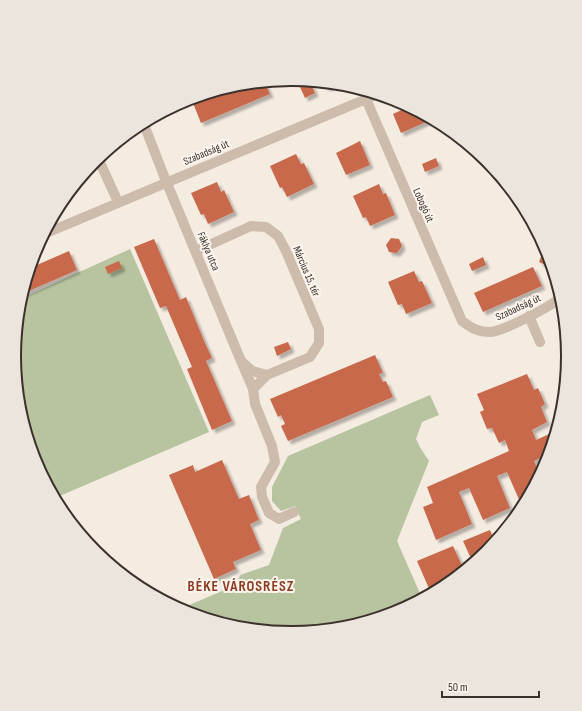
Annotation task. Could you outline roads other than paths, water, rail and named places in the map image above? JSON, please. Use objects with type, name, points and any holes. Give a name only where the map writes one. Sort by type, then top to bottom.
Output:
[{"type":"street","name":"Szabadság út","points":[[52,231],[370,98]]},
{"type":"street","name":"Lobogó út","points":[[366,99],[462,321]]},
{"type":"street","name":"Fáklya utca","points":[[145,129],[242,361],[253,389],[255,404],[272,446],[275,462],[261,487],[262,497],[269,513],[279,519],[294,512]]},
{"type":"street","points":[[101,164],[118,202]]},
{"type":"street","name":"Március 15. tér","points":[[196,251],[251,226],[266,227],[278,236],[286,251],[319,328],[318,343],[310,357],[267,375]]},
{"type":"street","name":"Szabadság út","points":[[462,321],[475,331],[491,333],[512,325],[556,303]]},
{"type":"street","points":[[529,316],[540,342]]},
{"type":"street","points":[[242,361],[252,371],[267,375]]},
{"type":"street","points":[[253,389],[267,375]]},
{"type":"district","name":"BÉKE VÁROSRÉSZ","points":[[241,586]]}]
